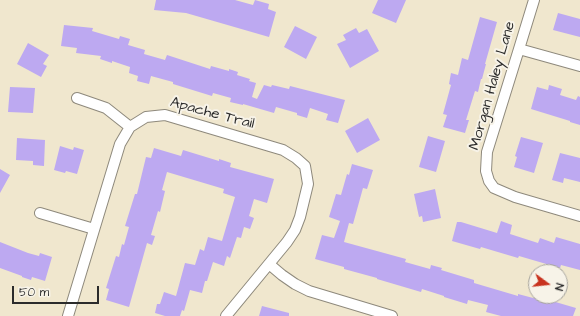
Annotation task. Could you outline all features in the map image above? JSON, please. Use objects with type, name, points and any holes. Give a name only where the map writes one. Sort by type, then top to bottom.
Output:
[{"type":"street","name":"Morgan Haley Lane","points":[[534,0],[487,152],[486,171],[489,181],[494,188],[515,197],[580,216]]},
{"type":"street","points":[[519,49],[580,66]]},
{"type":"street","points":[[77,98],[106,108],[130,127]]},
{"type":"street","name":"Apache Trail","points":[[68,316],[120,144],[130,127],[146,117],[165,115],[283,150],[305,166],[308,184],[300,217],[295,230],[226,316]]},
{"type":"street","points":[[40,213],[94,229]]},
{"type":"street","points":[[269,264],[295,284],[309,291],[392,316]]},
{"type":"building","points":[[156,0],[235,0],[253,5],[255,0],[269,4],[268,9],[276,12],[269,37],[186,13],[154,10]]},
{"type":"building","points":[[378,0],[406,0],[396,23],[372,13]]},
{"type":"building","points":[[558,13],[580,19],[580,37],[553,30]]},
{"type":"building","points":[[480,17],[497,22],[478,92],[475,91],[466,120],[469,120],[465,133],[443,127],[447,115],[443,114],[451,85],[449,84],[451,73],[458,75],[462,58],[468,60]]},
{"type":"building","points":[[64,25],[93,28],[92,31],[119,39],[120,36],[130,39],[128,45],[145,50],[144,54],[165,60],[167,55],[210,69],[211,66],[238,72],[237,75],[250,79],[249,81],[256,83],[252,97],[257,99],[264,85],[271,87],[272,85],[289,89],[290,86],[345,100],[338,123],[326,120],[328,114],[310,108],[307,118],[297,115],[297,113],[276,107],[274,113],[243,104],[230,102],[231,98],[213,93],[212,96],[151,76],[149,84],[137,81],[138,76],[129,73],[130,67],[100,59],[101,56],[76,53],[77,48],[61,46]]},
{"type":"building","points":[[295,26],[317,37],[306,59],[284,47]]},
{"type":"building","points":[[356,28],[359,33],[367,29],[379,51],[350,68],[337,44],[346,40],[343,35]]},
{"type":"building","points":[[28,43],[49,55],[43,64],[47,66],[41,77],[17,64]]},
{"type":"building","points":[[549,85],[562,89],[560,95],[576,100],[578,96],[580,97],[580,125],[531,109],[537,87],[548,90]]},
{"type":"building","points":[[10,87],[35,88],[33,113],[8,112]]},
{"type":"building","points":[[368,118],[380,140],[357,153],[345,131]]},
{"type":"building","points":[[428,136],[445,141],[436,172],[419,167]]},
{"type":"building","points":[[521,137],[543,143],[534,173],[514,167],[517,157],[515,156]]},
{"type":"building","points":[[17,138],[45,140],[44,166],[33,165],[33,161],[16,160]]},
{"type":"building","points":[[60,146],[73,150],[74,147],[84,150],[77,174],[54,170]]},
{"type":"building","points":[[154,148],[181,156],[183,150],[219,161],[219,159],[231,163],[230,167],[274,179],[267,203],[254,199],[249,216],[254,218],[250,229],[244,227],[241,238],[237,237],[230,258],[227,256],[224,266],[213,262],[202,293],[190,290],[184,311],[182,310],[180,316],[165,316],[155,313],[157,304],[160,304],[164,292],[176,296],[185,263],[195,265],[200,249],[204,251],[208,237],[222,241],[235,197],[223,193],[224,189],[167,172],[162,190],[165,191],[160,212],[158,211],[151,235],[155,236],[152,245],[147,243],[129,307],[106,300],[109,289],[106,288],[116,256],[119,257],[122,244],[124,245],[129,227],[125,226],[135,194],[137,194],[146,157],[151,158]]},
{"type":"building","points":[[560,153],[580,158],[580,182],[564,178],[563,183],[552,180]]},
{"type":"building","points":[[352,164],[373,170],[367,189],[363,188],[353,224],[349,223],[344,242],[406,259],[405,262],[430,269],[431,265],[442,268],[441,270],[474,280],[474,283],[518,296],[518,294],[528,297],[528,304],[562,304],[576,308],[573,316],[501,316],[486,312],[488,305],[468,300],[467,304],[422,289],[421,292],[315,259],[322,235],[334,238],[340,221],[329,217],[336,194],[341,195],[347,174],[349,175]]},
{"type":"building","points":[[0,169],[10,175],[0,193]]},
{"type":"building","points":[[435,189],[441,218],[423,222],[422,216],[419,217],[414,194]]},
{"type":"building","points":[[501,221],[512,225],[510,234],[538,243],[540,238],[554,243],[556,237],[580,244],[580,270],[568,267],[568,264],[546,264],[519,256],[518,258],[481,247],[480,249],[452,241],[457,222],[497,233]]},
{"type":"building","points":[[0,242],[28,253],[39,256],[40,253],[52,257],[45,281],[32,277],[31,280],[0,268]]},
{"type":"building","points":[[262,306],[289,313],[289,316],[259,316]]}]
